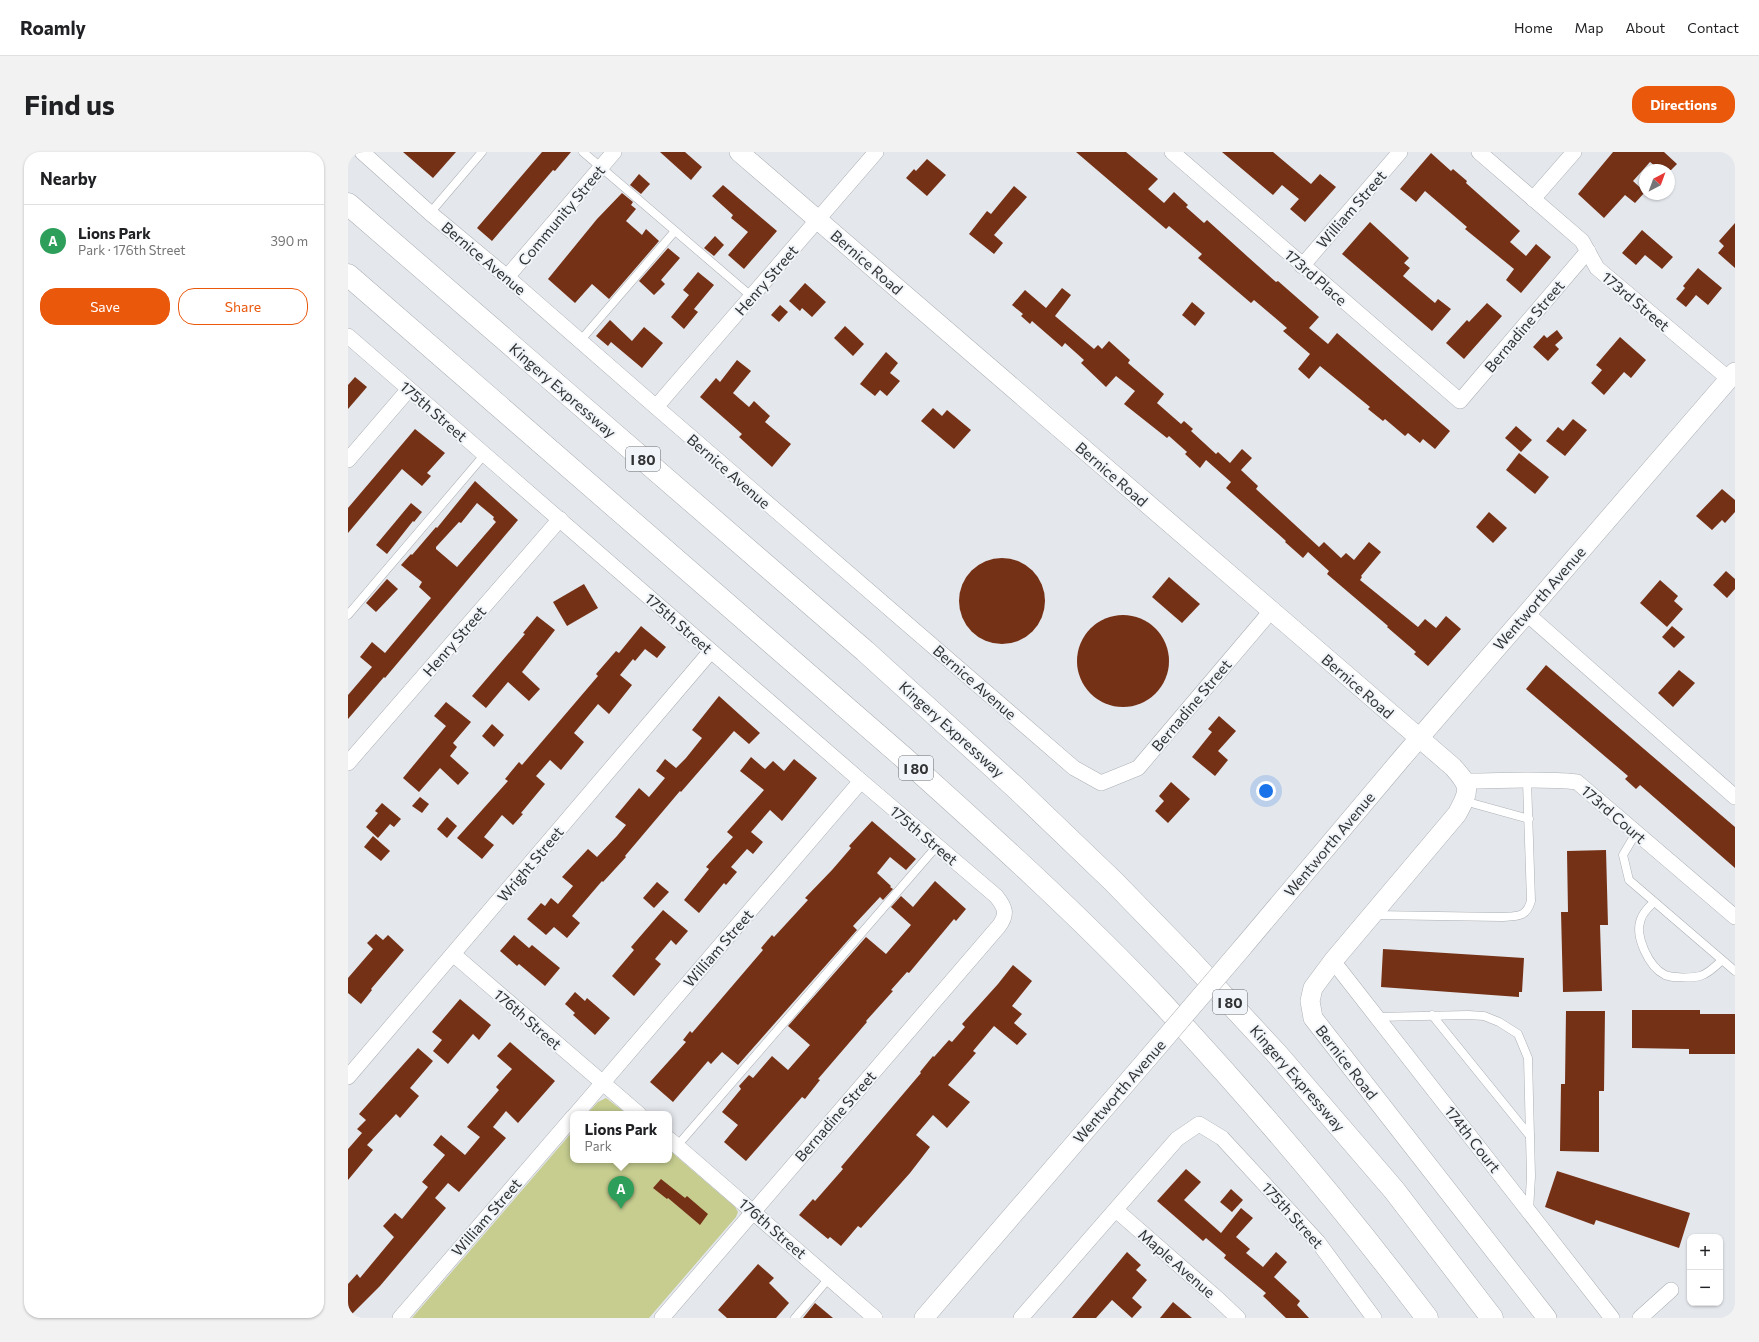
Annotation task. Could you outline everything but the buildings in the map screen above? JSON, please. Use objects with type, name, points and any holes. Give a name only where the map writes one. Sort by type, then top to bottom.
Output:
[{"type":"highway","name":"Kingery Expressway","points":[[348,204],[865,652],[1016,788],[1082,851],[1188,958],[1277,1054],[1394,1190],[1492,1318]]},
{"type":"highway","name":"I 80","points":[[348,275],[903,757],[994,838],[1076,917],[1160,1001],[1240,1089],[1367,1240],[1427,1318]]},
{"type":"street","name":"Bernice Avenue","points":[[362,152],[430,213],[507,277],[1074,768],[1101,783]]},
{"type":"street","name":"Community Street","points":[[507,277],[614,152]]},
{"type":"street","name":"Bernice Road","points":[[739,152],[1419,738],[1466,781],[1467,791],[1464,801],[1457,814],[1371,914],[1333,961],[1313,988],[1310,1001],[1313,1018],[1547,1318]]},
{"type":"street","name":"Henry Street","points":[[656,407],[876,152]]},
{"type":"street","name":"173rd Place","points":[[1172,152],[1302,266],[1460,401]]},
{"type":"street","name":"William Street","points":[[1302,266],[1400,152]]},
{"type":"street","name":"173rd Street","points":[[1479,152],[1582,241],[1597,268],[1732,375]]},
{"type":"street","points":[[1533,199],[1574,152]]},
{"type":"street","name":"Bernadine Street","points":[[1460,401],[1588,251]]},
{"type":"street","name":"175th Street","points":[[348,336],[861,781],[996,896],[1003,906],[1005,913]]},
{"type":"street","name":"Wentworth Avenue","points":[[924,1318],[1242,948],[1526,613],[1732,375]]},
{"type":"street","points":[[348,460],[409,389]]},
{"type":"street","name":"Henry Street","points":[[348,763],[560,519]]},
{"type":"street","name":"Bernadine Street","points":[[1101,783],[1138,768],[1271,611]]},
{"type":"street","points":[[1526,613],[1735,797]]},
{"type":"street","name":"Wright Street","points":[[348,1077],[711,651]]},
{"type":"street","name":"173rd Court","points":[[1466,781],[1550,780],[1577,782],[1735,917]]},
{"type":"street","name":"William Street","points":[[579,1111],[861,781]]},
{"type":"street","name":"Bernadine Street","points":[[662,1318],[999,926],[1004,920],[1005,913]]},
{"type":"street","name":"176th Street","points":[[453,954],[635,1111]]},
{"type":"street","name":"174th Court","points":[[1333,961],[1612,1318]]},
{"type":"street","name":"William Street","points":[[400,1318],[570,1120]]},
{"type":"street","name":"175th Street","points":[[1116,1210],[1177,1139],[1199,1124],[1222,1138],[1318,1242],[1374,1318]]},
{"type":"street","name":"176th Street","points":[[673,1143],[830,1277],[875,1318]]},
{"type":"street","points":[[1021,1318],[1116,1210]]},
{"type":"street","name":"Maple Avenue","points":[[1116,1210],[1238,1318]]},
{"type":"street","points":[[1640,1318],[1671,1290]]},
{"type":"lane","points":[[430,213],[482,152]]},
{"type":"lane","points":[[583,152],[752,296]]},
{"type":"lane","points":[[580,341],[675,231]]},
{"type":"lane","points":[[348,615],[485,454]]},
{"type":"lane","points":[[1371,914],[1501,917],[1520,916],[1523,914],[1528,909],[1531,901],[1528,781]]},
{"type":"lane","points":[[1464,801],[1529,819]]},
{"type":"lane","points":[[1636,833],[1623,855],[1629,880],[1735,971]]},
{"type":"lane","points":[[673,1143],[937,846]]},
{"type":"lane","points":[[1654,902],[1640,920],[1640,932],[1643,949],[1652,963],[1665,975],[1683,978],[1700,976],[1711,970],[1722,960]]},
{"type":"lane","points":[[1432,1015],[1530,1136]]},
{"type":"lane","points":[[1376,1016],[1484,1016],[1499,1022],[1518,1034],[1528,1058],[1531,1176],[1529,1211]]},
{"type":"lane","points":[[795,1318],[830,1277]]},
{"type":"green space","points":[[606,1098],[623,1111],[590,1111],[598,1102]]},
{"type":"green space","points":[[570,1134],[570,1163],[672,1163],[672,1153],[735,1207],[738,1212],[736,1217],[649,1318],[412,1318]]},
{"type":"place","name":"Lions Park","points":[[621,1209]]}]
